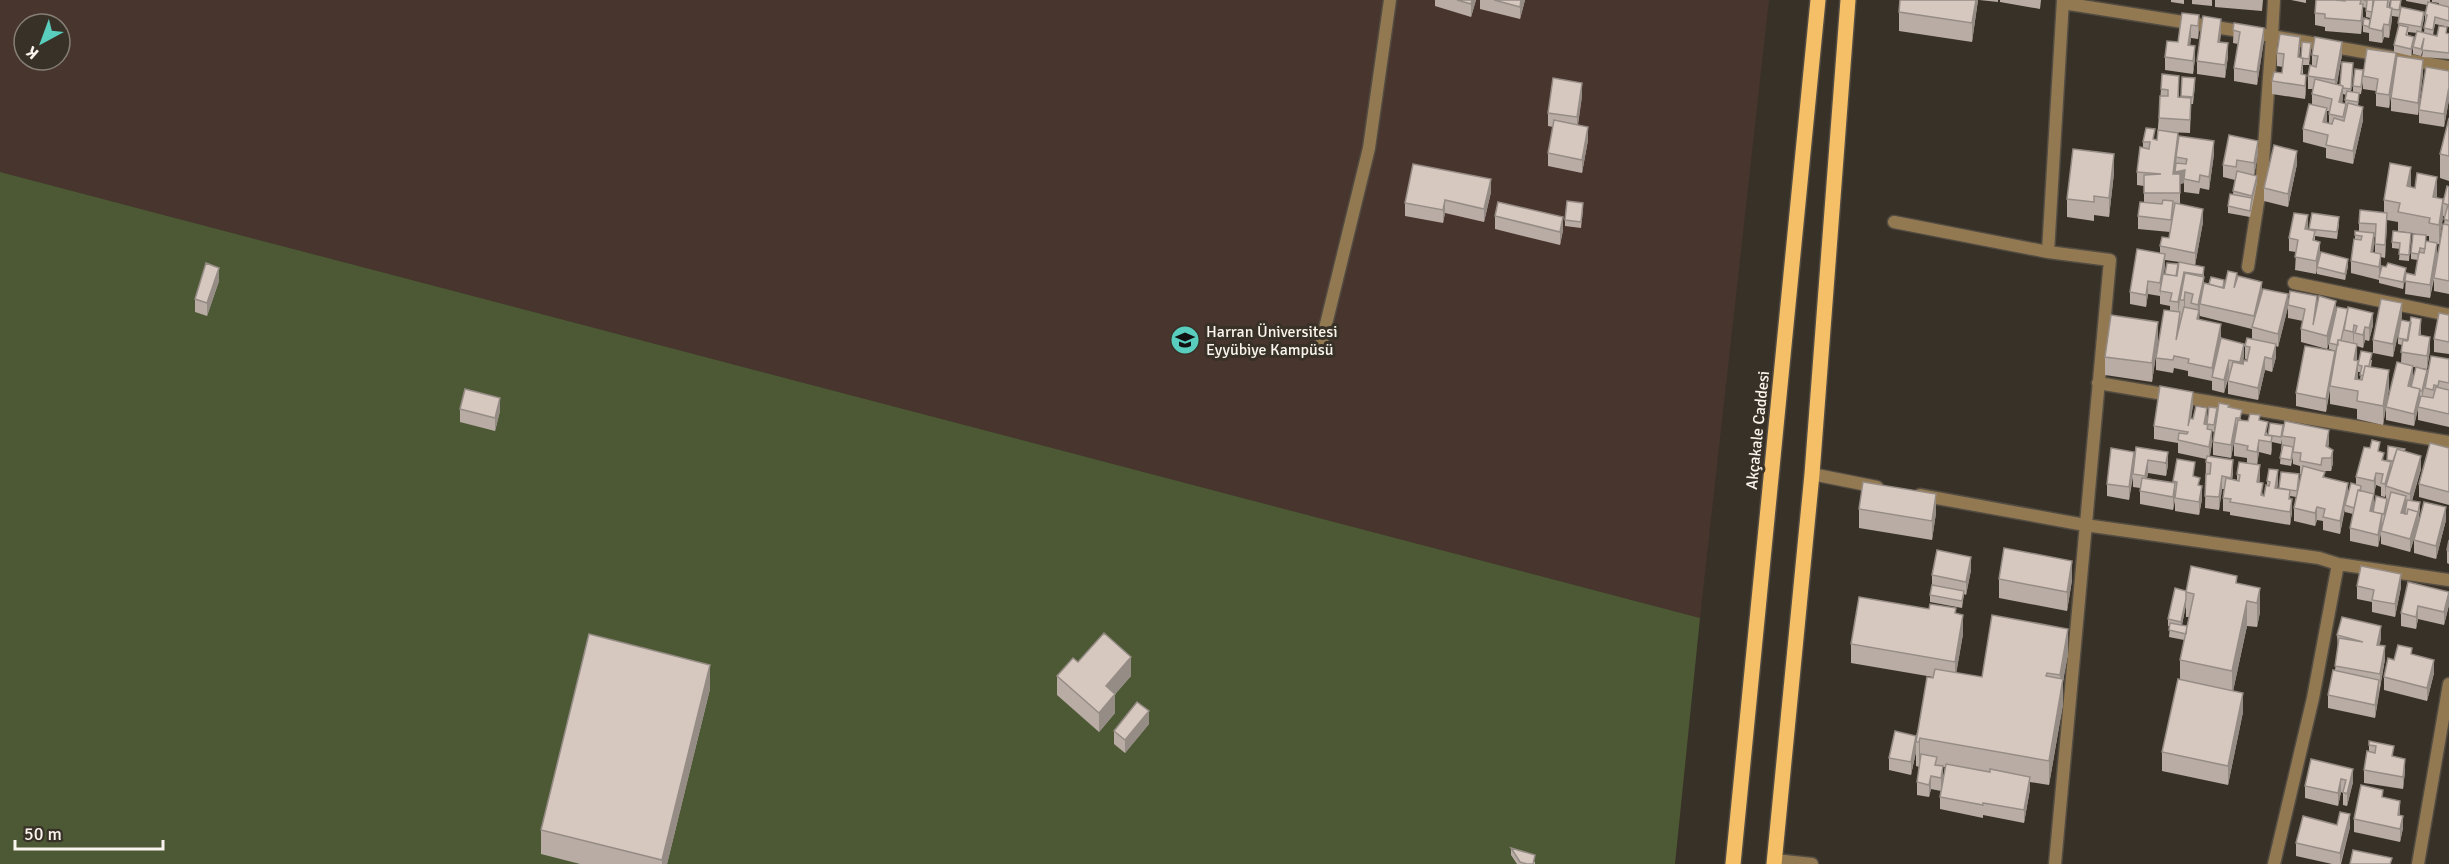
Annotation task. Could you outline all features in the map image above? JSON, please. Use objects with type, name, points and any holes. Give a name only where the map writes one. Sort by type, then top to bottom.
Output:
[{"type":"main road","name":"Akçakale Caddesi","points":[[1733,864],[1818,0]]},
{"type":"main road","points":[[1774,862],[1812,474],[1848,0]]},
{"type":"street","points":[[1320,349],[1369,148],[1390,0]]},
{"type":"street","points":[[2248,267],[2262,176],[2274,0]]},
{"type":"street","points":[[2048,252],[2063,2],[2449,67]]},
{"type":"street","points":[[1894,222],[2048,252],[2109,260],[2055,864]]},
{"type":"street","points":[[2294,284],[2449,315]]},
{"type":"street","points":[[2098,383],[2449,442]]},
{"type":"street","points":[[1812,474],[2085,525],[2319,558],[2338,564],[2449,580]]},
{"type":"street","points":[[2278,863],[2313,698],[2338,564]]},
{"type":"street","points":[[2418,864],[2449,684]]},
{"type":"street","points":[[1774,862],[1812,864]]},
{"type":"shaded area","name":"Harran Üniversitesi Eyyübiye Kampüsü","points":[[0,0],[1769,0],[1700,618],[0,172]]},
{"type":"green space","points":[[0,172],[1700,618],[1675,864],[0,864]]},
{"type":"building","points":[[1457,0],[1472,0],[1471,4]]},
{"type":"building","points":[[1494,0],[1521,0],[1520,7]]},
{"type":"building","points":[[1900,0],[1976,0],[1972,23],[1899,12]]},
{"type":"building","points":[[2316,0],[2361,0],[2360,4],[2363,4],[2361,21],[2325,18],[2325,14],[2315,13]]},
{"type":"building","points":[[2363,0],[2373,0],[2372,12],[2366,11],[2367,1]]},
{"type":"building","points":[[2374,0],[2388,0],[2387,7],[2392,8],[2389,25],[2384,24],[2382,31],[2369,28]]},
{"type":"building","points":[[2391,0],[2401,0],[2399,10],[2390,8]]},
{"type":"building","points":[[2428,2],[2449,7],[2449,21],[2435,17],[2433,30],[2424,28]]},
{"type":"building","points":[[2401,7],[2424,12],[2421,27],[2398,23]]},
{"type":"building","points":[[2182,13],[2199,15],[2198,26],[2191,25],[2188,45],[2195,46],[2193,61],[2165,57],[2167,41],[2178,42]]},
{"type":"building","points":[[2203,16],[2221,19],[2218,42],[2228,43],[2225,65],[2197,61]]},
{"type":"building","points":[[2364,18],[2370,20],[2369,27],[2363,25]]},
{"type":"building","points":[[2234,23],[2264,28],[2257,72],[2234,68],[2240,32],[2233,30]]},
{"type":"building","points":[[2399,25],[2408,27],[2406,35],[2414,37],[2411,49],[2394,45]]},
{"type":"building","points":[[2439,26],[2447,27],[2449,53],[2422,50],[2424,38],[2421,49],[2413,47],[2417,31],[2437,36]]},
{"type":"building","points":[[2280,34],[2300,37],[2298,57],[2303,58],[2301,74],[2306,75],[2305,86],[2272,81],[2274,72],[2282,73],[2284,54],[2277,53]]},
{"type":"building","points":[[2315,37],[2342,42],[2335,80],[2308,76],[2310,65],[2316,67],[2318,56],[2312,55]]},
{"type":"building","points":[[2302,42],[2311,43],[2309,59],[2301,58]]},
{"type":"building","points":[[2367,49],[2396,53],[2389,95],[2376,93],[2378,79],[2363,76]]},
{"type":"building","points":[[2397,56],[2423,60],[2418,103],[2391,98]]},
{"type":"building","points":[[2342,62],[2353,63],[2351,89],[2340,85]]},
{"type":"building","points":[[2426,67],[2449,71],[2449,87],[2444,114],[2419,110]]},
{"type":"building","points":[[2355,69],[2363,70],[2361,87],[2353,86]]},
{"type":"building","points":[[2162,74],[2179,76],[2178,97],[2191,98],[2190,120],[2159,118],[2160,96],[2168,96],[2168,90],[2161,89]]},
{"type":"building","points":[[2182,77],[2195,78],[2193,97],[2181,96]]},
{"type":"building","points":[[1553,78],[1582,83],[1577,117],[1548,113]]},
{"type":"building","points":[[2315,79],[2343,86],[2339,102],[2346,104],[2343,117],[2329,114],[2332,99],[2312,94]]},
{"type":"building","points":[[2347,91],[2359,93],[2358,102],[2345,100]]},
{"type":"building","points":[[2348,103],[2363,107],[2353,151],[2326,145],[2328,135],[2303,129],[2309,104],[2327,108],[2323,122],[2332,124],[2334,118],[2344,121]]},
{"type":"building","points":[[2449,118],[2449,156],[2440,154]]},
{"type":"building","points":[[1554,120],[1588,127],[1582,160],[1548,153]]},
{"type":"building","points":[[2146,128],[2155,129],[2153,139],[2157,140],[2158,130],[2178,133],[2173,174],[2180,174],[2180,193],[2144,193],[2144,175],[2161,174],[2137,172],[2140,147],[2149,149],[2150,142],[2143,142]]},
{"type":"building","points":[[2229,135],[2258,141],[2254,163],[2237,160],[2236,167],[2223,165]]},
{"type":"building","points":[[2179,136],[2214,141],[2209,177],[2200,175],[2199,182],[2184,179],[2185,170],[2175,172],[2176,163],[2186,164],[2187,159],[2176,157]]},
{"type":"building","points":[[2274,145],[2297,151],[2288,194],[2264,188]]},
{"type":"building","points":[[2073,149],[2114,154],[2109,198],[2094,196],[2094,202],[2067,199]]},
{"type":"building","points":[[2390,163],[2411,167],[2407,186],[2415,188],[2417,173],[2437,177],[2433,197],[2443,199],[2439,225],[2429,223],[2430,218],[2398,212],[2400,203],[2384,200]]},
{"type":"building","points":[[1413,164],[1491,179],[1484,209],[1445,200],[1443,210],[1405,203]]},
{"type":"building","points":[[2237,171],[2257,176],[2252,196],[2233,191]]},
{"type":"building","points":[[2447,186],[2449,187],[2449,221],[2444,219],[2448,205],[2443,203]]},
{"type":"building","points":[[2230,194],[2252,198],[2250,211],[2228,206]]},
{"type":"building","points":[[2163,200],[2173,201],[2171,220],[2138,216],[2140,202],[2162,204]]},
{"type":"building","points":[[1567,201],[1583,203],[1581,222],[1565,220]]},
{"type":"building","points":[[1498,202],[1563,217],[1560,232],[1495,216]]},
{"type":"building","points":[[2175,203],[2203,209],[2195,253],[2160,246],[2162,237],[2169,238]]},
{"type":"building","points":[[2360,210],[2387,213],[2385,245],[2375,244],[2376,224],[2359,223]]},
{"type":"building","points":[[2294,213],[2308,215],[2305,229],[2315,231],[2313,240],[2320,242],[2316,261],[2295,257],[2298,240],[2289,238]]},
{"type":"building","points":[[2312,213],[2339,217],[2337,232],[2309,229]]},
{"type":"building","points":[[2443,224],[2449,225],[2449,281],[2434,278]]},
{"type":"building","points":[[2355,231],[2374,233],[2371,252],[2381,254],[2379,267],[2351,261],[2354,239],[2361,240],[2362,236],[2355,235]]},
{"type":"building","points":[[2393,231],[2411,233],[2409,255],[2399,254],[2400,243],[2392,242]]},
{"type":"building","points":[[2413,234],[2426,235],[2425,249],[2420,248],[2419,254],[2411,253]]},
{"type":"building","points":[[2426,241],[2437,243],[2430,285],[2405,281],[2406,273],[2415,275],[2419,252],[2424,253]]},
{"type":"building","points":[[2137,249],[2165,254],[2160,283],[2148,281],[2146,295],[2130,292]]},
{"type":"building","points":[[2321,252],[2348,259],[2345,274],[2317,267]]},
{"type":"building","points":[[2179,262],[2204,267],[2203,275],[2184,272],[2178,302],[2170,301],[2172,293],[2160,291],[2163,274],[2177,276]]},
{"type":"building","points":[[206,263],[219,268],[207,303],[195,299]]},
{"type":"building","points":[[2167,263],[2178,264],[2176,276],[2165,274]]},
{"type":"building","points":[[2388,263],[2406,268],[2403,282],[2379,277],[2382,266],[2386,267]]},
{"type":"building","points":[[2228,271],[2237,273],[2234,288],[2238,276],[2262,282],[2254,316],[2200,304],[2204,283],[2224,288]]},
{"type":"building","points":[[2185,273],[2204,277],[2198,305],[2191,303],[2193,294],[2185,292],[2184,300],[2180,300]]},
{"type":"building","points":[[2211,277],[2224,280],[2223,288],[2209,284]]},
{"type":"building","points":[[2263,289],[2288,294],[2278,334],[2252,327]]},
{"type":"building","points":[[2290,291],[2317,296],[2313,325],[2319,296],[2336,301],[2327,336],[2301,329],[2305,309],[2288,305]]},
{"type":"building","points":[[2381,299],[2402,303],[2393,344],[2373,340]]},
{"type":"building","points":[[2184,307],[2199,310],[2197,319],[2221,324],[2212,368],[2188,363],[2189,359],[2174,356],[2173,360],[2156,358],[2164,310],[2180,312],[2176,340]]},
{"type":"building","points":[[2337,307],[2348,309],[2338,345],[2329,343]]},
{"type":"building","points":[[2348,307],[2373,313],[2369,328],[2365,327],[2363,335],[2355,333],[2357,326],[2354,325],[2353,332],[2344,330]]},
{"type":"building","points":[[2439,313],[2449,315],[2449,342],[2434,339]]},
{"type":"building","points":[[2111,315],[2158,322],[2152,363],[2105,357]]},
{"type":"building","points":[[2411,317],[2421,319],[2419,335],[2430,337],[2427,356],[2401,352],[2403,340],[2407,341]]},
{"type":"building","points":[[2401,320],[2411,322],[2408,340],[2398,338]]},
{"type":"building","points":[[2221,338],[2244,344],[2240,362],[2229,360],[2224,380],[2212,377]]},
{"type":"building","points":[[2247,338],[2276,344],[2272,359],[2265,357],[2258,388],[2228,381],[2233,362],[2243,364],[2244,360],[2247,361],[2250,347],[2245,346]]},
{"type":"building","points":[[2338,340],[2357,344],[2354,360],[2358,361],[2355,379],[2362,380],[2365,366],[2389,370],[2383,406],[2357,401],[2358,391],[2330,386]]},
{"type":"building","points":[[2305,346],[2335,351],[2326,399],[2296,393]]},
{"type":"building","points":[[2361,351],[2372,353],[2369,366],[2365,366],[2363,376],[2360,375],[2362,366],[2358,365]]},
{"type":"building","points":[[2431,356],[2449,359],[2449,383],[2439,381],[2438,386],[2434,385],[2433,390],[2425,388]]},
{"type":"building","points":[[2397,362],[2413,366],[2408,386],[2420,389],[2414,414],[2386,407]]},
{"type":"building","points":[[2416,367],[2427,370],[2422,391],[2411,387]]},
{"type":"building","points":[[2160,386],[2193,392],[2188,426],[2190,418],[2193,419],[2196,406],[2207,408],[2204,424],[2208,425],[2207,429],[2212,430],[2209,447],[2178,440],[2179,433],[2187,434],[2188,432],[2154,426]]},
{"type":"building","points":[[2436,387],[2449,390],[2449,414],[2418,407],[2421,396],[2433,398]]},
{"type":"building","points":[[465,389],[500,398],[495,418],[460,409]]},
{"type":"building","points":[[2219,403],[2242,410],[2240,418],[2236,418],[2231,445],[2213,442]]},
{"type":"building","points":[[2209,407],[2217,408],[2214,425],[2207,424]]},
{"type":"building","points":[[2250,414],[2260,415],[2259,420],[2268,422],[2265,435],[2272,436],[2271,442],[2259,440],[2257,452],[2247,450],[2248,446],[2234,443],[2238,420],[2248,421]]},
{"type":"building","points":[[2285,421],[2329,430],[2326,446],[2333,450],[2331,458],[2322,458],[2321,465],[2300,461],[2301,453],[2293,452],[2295,438],[2282,436]]},
{"type":"building","points":[[2270,423],[2283,425],[2281,437],[2268,435]]},
{"type":"building","points":[[2372,440],[2380,442],[2378,451],[2384,453],[2382,460],[2391,462],[2385,484],[2381,483],[2383,474],[2376,473],[2374,481],[2356,477],[2364,447],[2370,448]]},
{"type":"building","points":[[2430,443],[2449,448],[2449,492],[2419,484]]},
{"type":"building","points":[[2283,445],[2293,447],[2291,460],[2280,458]]},
{"type":"building","points":[[2388,446],[2405,449],[2404,451],[2397,449],[2393,461],[2387,460]]},
{"type":"building","points":[[2136,447],[2168,452],[2166,463],[2148,460],[2145,476],[2133,474]]},
{"type":"building","points":[[2111,448],[2134,452],[2129,487],[2107,484]]},
{"type":"building","points":[[2397,449],[2421,456],[2410,494],[2386,486]]},
{"type":"building","points":[[2207,456],[2233,460],[2231,478],[2222,476],[2219,497],[2205,496],[2206,474],[2210,474],[2211,463],[2206,462]]},
{"type":"building","points":[[2177,459],[2195,462],[2193,476],[2200,478],[2198,485],[2202,486],[2199,502],[2175,498],[2177,482],[2173,481]]},
{"type":"building","points":[[2239,462],[2260,465],[2257,482],[2263,483],[2261,495],[2264,496],[2266,485],[2269,486],[2270,482],[2267,481],[2269,469],[2278,470],[2275,488],[2290,490],[2289,499],[2292,499],[2290,512],[2230,502],[2231,499],[2223,498],[2226,478],[2239,481],[2240,475],[2237,474]]},
{"type":"building","points":[[2303,466],[2325,472],[2323,477],[2348,483],[2340,521],[2323,517],[2325,509],[2317,507],[2315,513],[2294,508]]},
{"type":"building","points":[[2281,472],[2299,474],[2297,491],[2279,488]]},
{"type":"building","points":[[2142,478],[2175,483],[2173,497],[2140,491]]},
{"type":"building","points":[[1863,482],[1936,494],[1932,521],[1859,509]]},
{"type":"building","points":[[2351,483],[2361,486],[2354,508],[2345,505]]},
{"type":"building","points":[[2358,490],[2374,494],[2370,511],[2382,514],[2378,535],[2350,528]]},
{"type":"building","points":[[2391,492],[2406,496],[2401,513],[2407,514],[2408,509],[2418,512],[2410,539],[2381,531]]},
{"type":"building","points":[[2376,496],[2387,499],[2384,514],[2373,512]]},
{"type":"building","points":[[2407,500],[2420,502],[2418,513],[2408,509],[2405,514]]},
{"type":"building","points":[[2424,502],[2446,507],[2436,546],[2414,540]]},
{"type":"building","points":[[2004,548],[2072,561],[2067,592],[1999,579]]},
{"type":"building","points":[[1937,550],[1971,557],[1966,582],[1932,575]]},
{"type":"building","points":[[2191,566],[2237,576],[2236,583],[2260,588],[2257,603],[2247,601],[2232,671],[2180,660],[2194,594],[2186,592]]},
{"type":"building","points":[[2361,566],[2401,574],[2395,604],[2372,600],[2374,590],[2357,586]]},
{"type":"building","points":[[2408,582],[2449,592],[2444,612],[2418,606],[2416,617],[2401,613]]},
{"type":"building","points":[[1932,585],[1964,591],[1962,601],[1930,595]]},
{"type":"building","points":[[2175,588],[2186,591],[2181,622],[2168,619]]},
{"type":"building","points":[[1859,597],[1929,609],[1930,604],[1956,608],[1955,613],[1963,615],[1955,662],[1851,644]]},
{"type":"building","points":[[1992,615],[2068,629],[2060,675],[2047,673],[2046,676],[2063,679],[2049,761],[1920,738],[1919,742],[1916,742],[1927,677],[1933,678],[1935,669],[1982,677]]},
{"type":"building","points":[[2342,617],[2381,626],[2377,645],[2385,646],[2380,674],[2335,666],[2339,638],[2363,642],[2337,635]]},
{"type":"building","points":[[2170,623],[2187,626],[2186,634],[2169,630]]},
{"type":"building","points":[[1104,633],[1131,657],[1106,686],[1115,694],[1099,713],[1057,676],[1073,658],[1078,662]]},
{"type":"building","points":[[589,634],[710,665],[662,860],[541,830]]},
{"type":"building","points":[[2398,645],[2412,648],[2411,654],[2434,660],[2427,688],[2384,677],[2388,658],[2394,660]]},
{"type":"building","points":[[2333,670],[2379,680],[2375,705],[2328,695]]},
{"type":"building","points":[[2178,679],[2243,693],[2228,766],[2162,752]]},
{"type":"building","points":[[1137,702],[1149,711],[1125,740],[1114,731]]},
{"type":"building","points":[[1895,731],[1916,736],[1911,762],[1889,758]]},
{"type":"building","points":[[2369,741],[2394,746],[2392,756],[2405,759],[2403,777],[2364,770],[2367,751],[2375,753],[2376,746],[2369,745]]},
{"type":"building","points":[[1921,754],[1937,757],[1935,765],[1943,766],[1941,778],[1931,776],[1929,785],[1917,782]]},
{"type":"building","points":[[2311,759],[2353,769],[2347,794],[2343,792],[2346,780],[2341,779],[2338,793],[2305,786]]},
{"type":"building","points":[[1946,764],[2030,777],[2024,810],[1940,797]]},
{"type":"building","points":[[2361,785],[2383,790],[2382,797],[2400,801],[2398,815],[2403,816],[2400,829],[2354,819]]},
{"type":"building","points":[[2340,812],[2350,814],[2340,853],[2296,843],[2303,816],[2337,825]]},
{"type":"building","points":[[1511,848],[1535,855],[1533,864],[1520,862]]},
{"type":"building","points":[[2353,850],[2392,858],[2390,864],[2350,864]]},
{"type":"place","name":"Harran Üniversitesi Eyyübiye Kampüsü","points":[[1185,340]]}]
